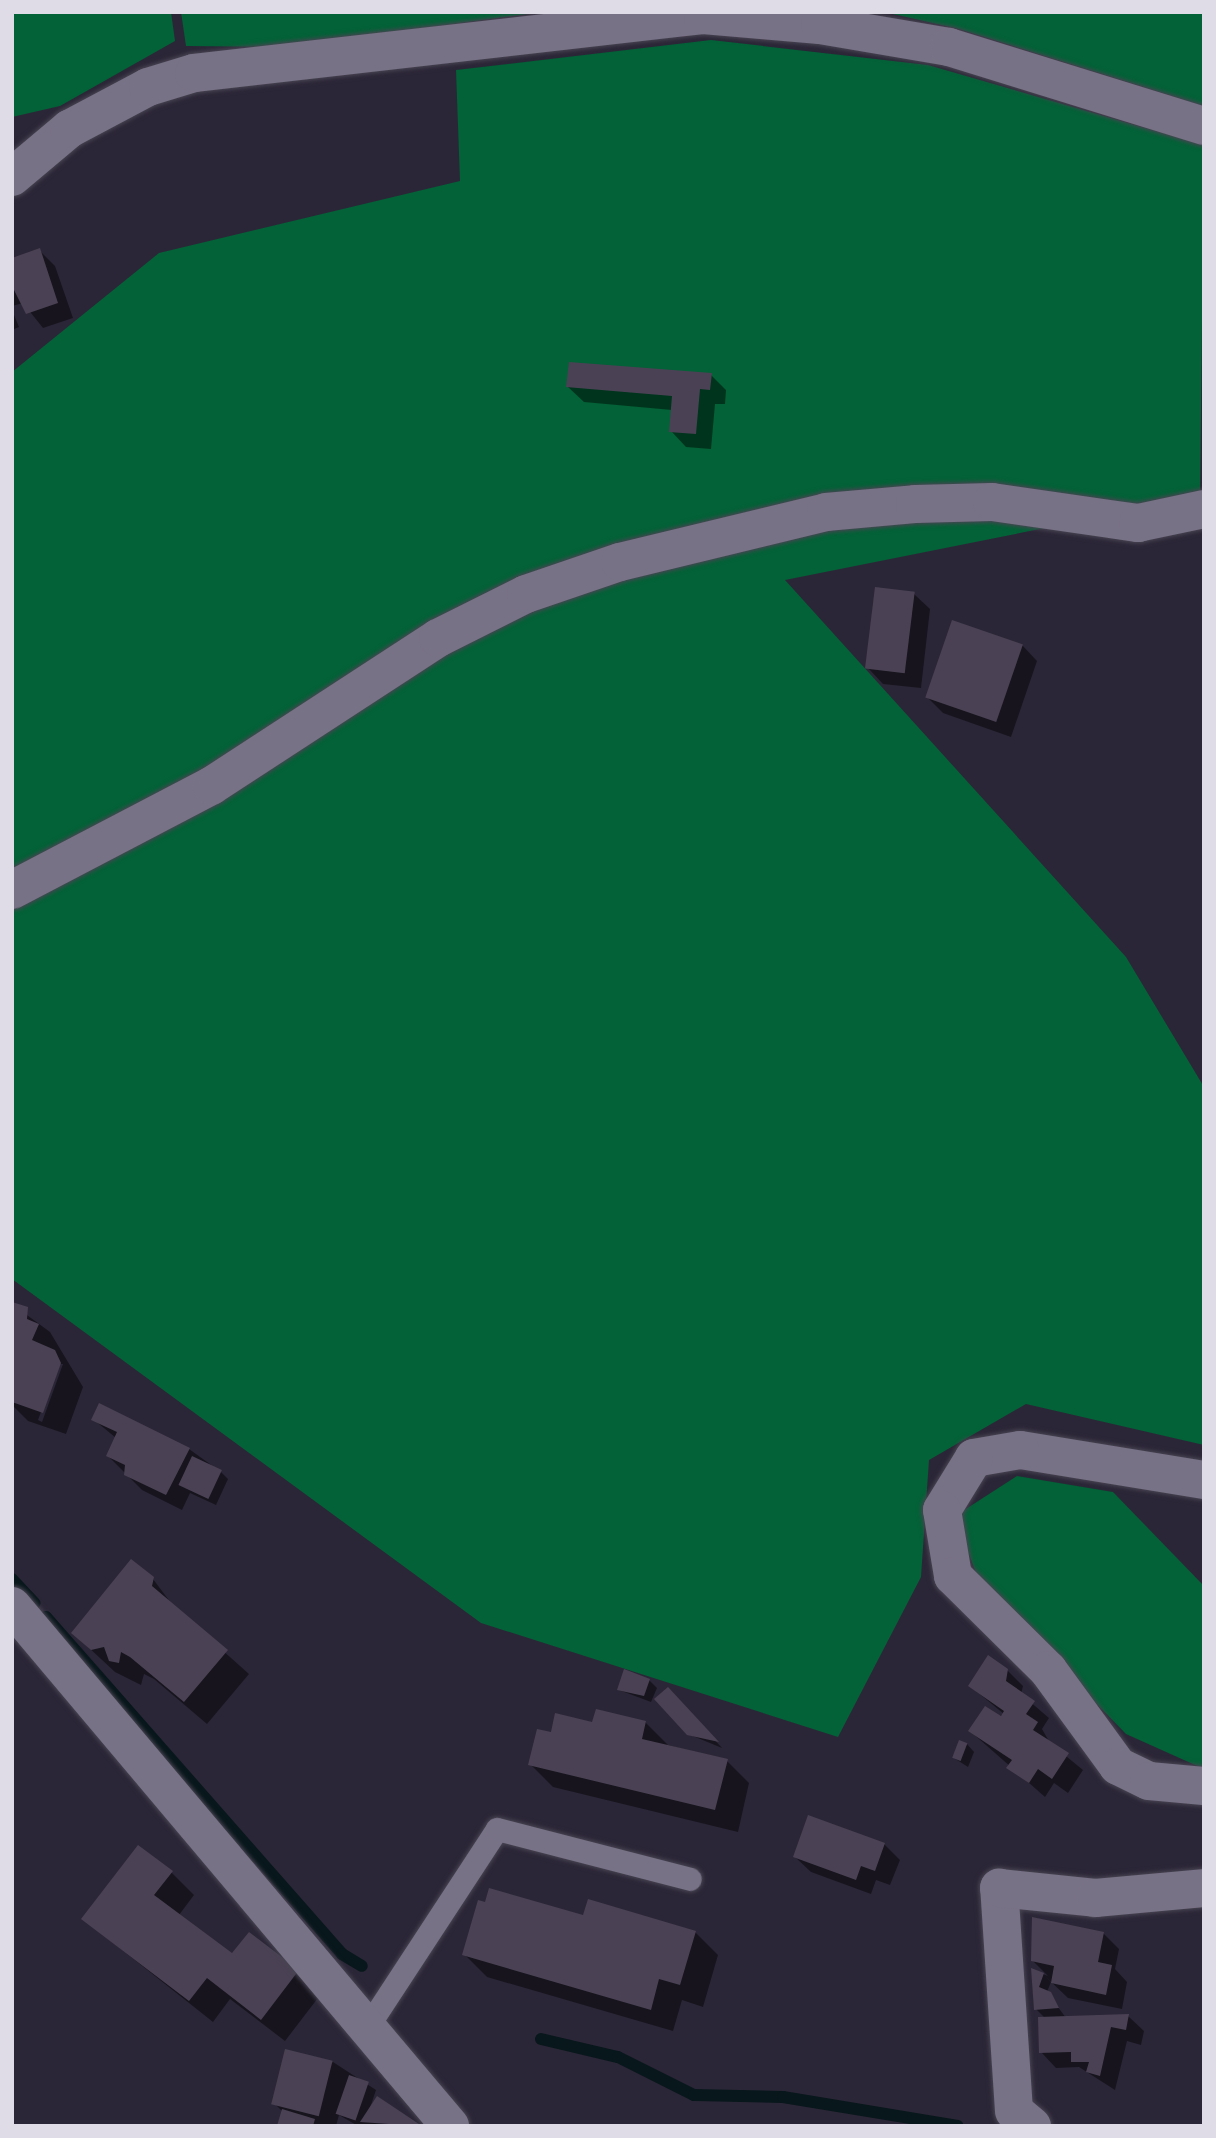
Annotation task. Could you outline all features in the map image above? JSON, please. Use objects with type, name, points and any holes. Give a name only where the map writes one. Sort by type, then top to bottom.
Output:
[{"type":"street","points":[[12,177],[69,129],[148,87],[194,73],[703,15],[820,25],[949,47],[1204,126]]},
{"type":"street","points":[[12,890],[211,786],[438,638],[526,594],[620,562],[826,512],[889,506],[992,502],[1138,523],[1204,509]]},
{"type":"street","points":[[1204,1480],[1020,1450],[974,1458],[942,1510],[953,1576],[1048,1670],[1118,1766],[1149,1781],[1204,1786]]},
{"type":"street","points":[[12,1606],[450,2126]]},
{"type":"street","points":[[1032,2126],[1014,2111],[999,1888],[1095,1898],[1204,1888]]},
{"type":"lane","points":[[368,2026],[497,1829],[691,1879]]},
{"type":"green space","points":[[12,12],[171,12],[175,41],[60,106],[12,117]]},
{"type":"green space","points":[[181,12],[542,12],[285,47],[186,46]]},
{"type":"green space","points":[[884,12],[1204,12],[1204,106],[959,29]]},
{"type":"green space","points":[[711,40],[928,65],[1204,145],[1200,497],[785,580],[1126,957],[1204,1087],[1204,1445],[1026,1404],[929,1460],[921,1577],[838,1737],[481,1623],[12,1279],[12,372],[159,253],[460,181],[456,70]]},
{"type":"green space","points":[[1017,1476],[1113,1492],[1204,1586],[1204,1769],[1126,1734],[980,1584],[955,1516]]},
{"type":"building","points":[[40,248],[58,303],[26,314],[12,286],[12,258]]},
{"type":"building","points":[[569,362],[712,373],[710,390],[700,389],[696,434],[669,432],[672,396],[566,387]]},
{"type":"building","points":[[875,587],[915,592],[905,673],[865,668]]},
{"type":"building","points":[[952,620],[1023,644],[996,722],[925,698]]},
{"type":"building","points":[[12,1302],[28,1307],[27,1319],[39,1324],[32,1340],[55,1350],[61,1363],[43,1413],[12,1402]]},
{"type":"building","points":[[99,1403],[190,1448],[166,1495],[124,1475],[125,1465],[106,1456],[117,1432],[91,1420]]},
{"type":"building","points":[[192,1456],[222,1470],[208,1499],[178,1485]]},
{"type":"building","points":[[131,1559],[154,1577],[152,1586],[228,1650],[184,1702],[130,1657],[121,1652],[119,1663],[109,1661],[104,1647],[91,1650],[71,1633]]},
{"type":"building","points":[[988,1655],[1008,1669],[1006,1681],[1035,1701],[1026,1714],[1038,1722],[1033,1730],[1069,1753],[1052,1779],[1038,1769],[1029,1783],[1006,1768],[1012,1760],[968,1731],[985,1706],[1001,1716],[1004,1711],[968,1686]]},
{"type":"building","points":[[624,1669],[650,1679],[644,1696],[617,1690]]},
{"type":"building","points":[[668,1687],[719,1742],[687,1735],[654,1699]]},
{"type":"building","points":[[596,1709],[646,1721],[642,1739],[728,1759],[715,1810],[528,1765],[537,1729],[551,1732],[555,1713],[592,1722]]},
{"type":"building","points":[[959,1740],[967,1743],[961,1761],[952,1758]]},
{"type":"building","points":[[808,1815],[885,1843],[875,1871],[861,1866],[856,1880],[793,1857]]},
{"type":"building","points":[[138,1845],[173,1871],[154,1895],[232,1953],[249,1932],[299,1970],[261,2020],[207,1978],[189,2001],[81,1919]]},
{"type":"building","points":[[489,1888],[583,1915],[588,1899],[696,1931],[680,1985],[659,1979],[651,2010],[462,1955],[478,1900],[485,1902]]},
{"type":"building","points":[[1032,1917],[1104,1932],[1098,1962],[1112,1965],[1106,1995],[1051,1983],[1054,1966],[1031,1961]]},
{"type":"building","points":[[1031,1968],[1044,1973],[1039,1987],[1051,1992],[1059,2008],[1034,2010]]},
{"type":"building","points":[[1129,2014],[1126,2030],[1111,2027],[1100,2076],[1086,2072],[1089,2062],[1071,2062],[1071,2052],[1039,2053],[1038,2017]]},
{"type":"building","points":[[285,2049],[333,2061],[319,2116],[271,2104]]},
{"type":"building","points":[[349,2075],[369,2082],[356,2121],[336,2114]]},
{"type":"building","points":[[377,2096],[419,2124],[418,2126],[360,2122]]},
{"type":"building","points":[[282,2109],[315,2119],[313,2126],[277,2126]]},
{"type":"waterway","points":[[12,1579],[34,1603]]},
{"type":"waterway","points":[[46,1617],[342,1954],[362,1966]]},
{"type":"waterway","points":[[541,2039],[618,2057],[694,2095],[783,2097],[958,2126]]}]
